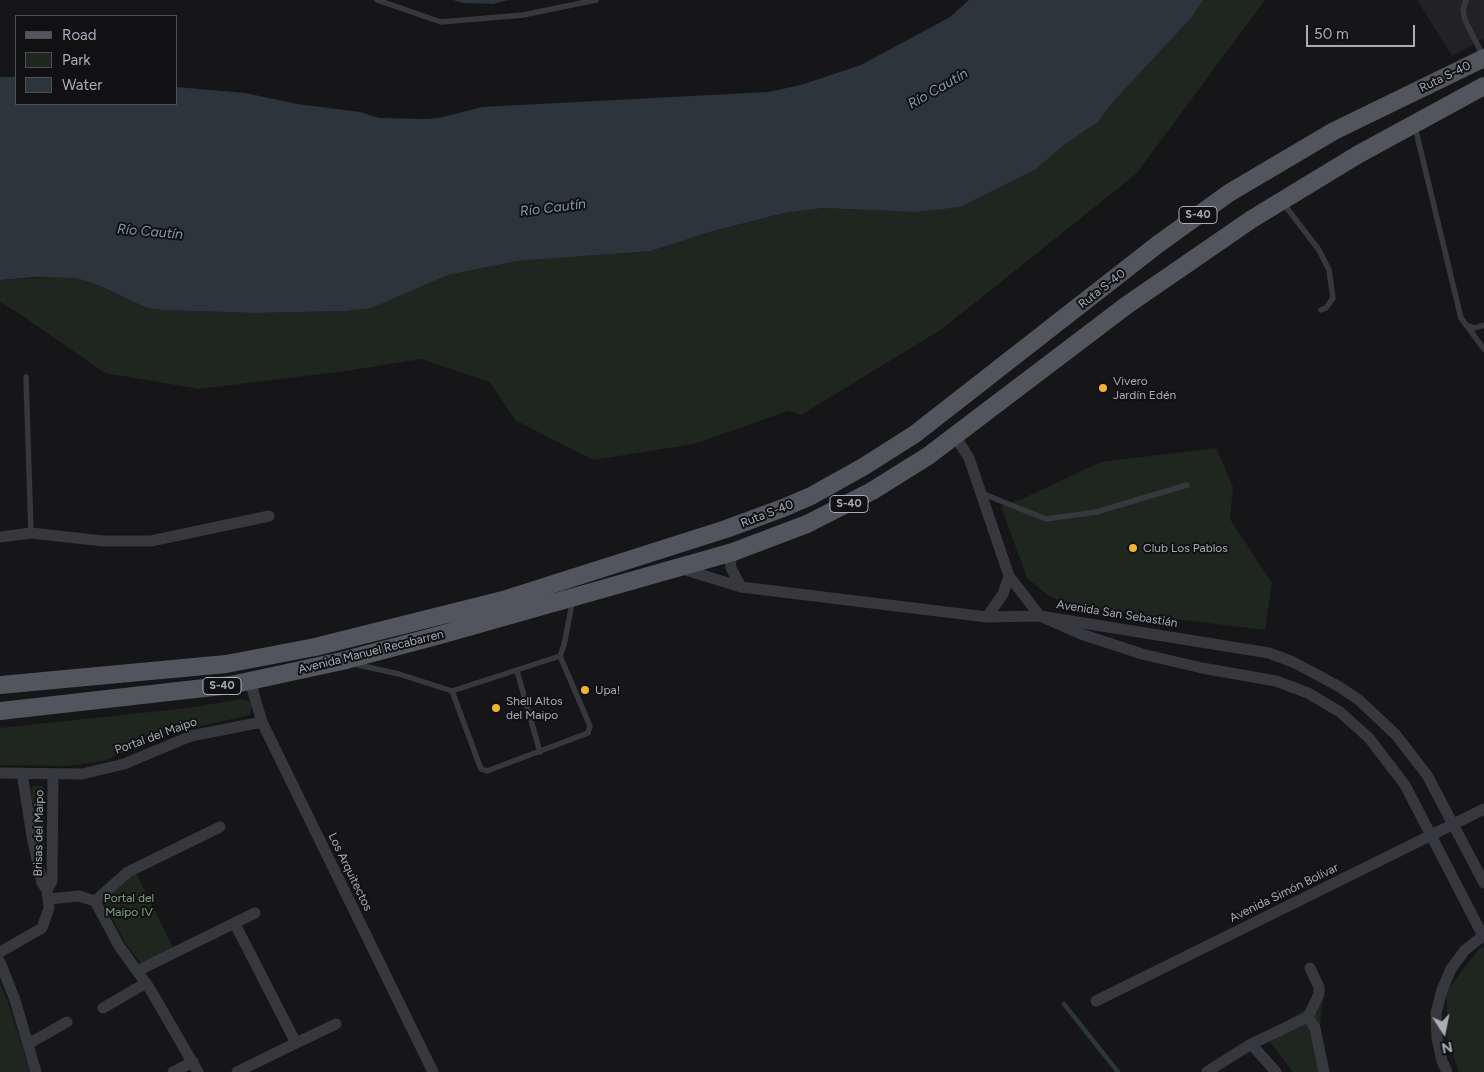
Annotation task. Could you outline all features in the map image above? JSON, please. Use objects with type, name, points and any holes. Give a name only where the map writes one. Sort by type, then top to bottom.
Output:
[{"type":"main road","name":"Ruta S-40","points":[[726,529],[811,496],[889,451],[939,415],[1164,240],[1229,193],[1334,131],[1484,58]]},
{"type":"main road","name":"Ruta S-40","points":[[733,552],[770,539],[843,508],[901,474],[955,436],[1127,305],[1281,201],[1414,123],[1484,86]]},
{"type":"main road","points":[[939,415],[955,436]]},
{"type":"main road","name":"Avenida Manuel Recabarren","points":[[0,685],[226,664],[315,648],[503,600],[726,529]]},
{"type":"main road","name":"Avenida Manuel Recabarren","points":[[0,711],[167,694],[250,681],[342,661],[733,552]]},
{"type":"street","points":[[955,436],[969,458],[1009,576],[1040,616]]},
{"type":"street","points":[[0,538],[31,533],[103,541],[151,541],[269,516]]},
{"type":"street","points":[[733,552],[730,558],[731,568],[741,586]]},
{"type":"street","points":[[677,568],[741,586],[987,617],[1040,616]]},
{"type":"street","points":[[987,617],[1003,594],[1009,576]]},
{"type":"street","name":"Avenida San Sebastián","points":[[1040,616],[1269,653],[1316,673],[1359,700],[1396,735],[1427,775],[1484,883]]},
{"type":"street","name":"Avenida San Sebastián","points":[[1040,616],[1081,634],[1142,654],[1202,668],[1276,681],[1323,701],[1355,724],[1382,753],[1406,785],[1483,935],[1465,950],[1451,969],[1442,990],[1436,1013],[1436,1038],[1447,1072]]},
{"type":"street","name":"Los Arquitectos","points":[[250,681],[262,722],[433,1072]]},
{"type":"street","points":[[0,691],[34,682]]},
{"type":"street","name":"Portal del Maipo","points":[[0,773],[82,774],[124,764],[191,736],[262,722]]},
{"type":"street","name":"Brisas del Maipo","points":[[22,773],[42,883],[48,895]]},
{"type":"street","name":"Brisas del Maipo","points":[[48,895],[52,881],[53,774]]},
{"type":"street","name":"Avenida Simón Bolívar","points":[[1096,1002],[1484,809]]},
{"type":"street","points":[[95,901],[128,872],[220,827]]},
{"type":"street","points":[[0,952],[42,928],[47,916],[48,895],[79,896],[95,901],[119,946],[146,983],[196,1067],[173,1072]]},
{"type":"street","points":[[137,971],[255,913]]},
{"type":"street","points":[[235,924],[296,1044]]},
{"type":"street","points":[[0,962],[36,1072]]},
{"type":"street","points":[[1207,1072],[1251,1044],[1308,1017],[1319,994],[1319,986],[1310,968]]},
{"type":"street","points":[[103,1008],[146,983]]},
{"type":"street","points":[[1308,1017],[1315,1028],[1324,1072]]},
{"type":"street","points":[[28,1044],[67,1022]]},
{"type":"street","points":[[237,1072],[336,1024]]},
{"type":"street","points":[[1251,1044],[1276,1072]]},
{"type":"lane","points":[[376,0],[441,22],[522,15],[596,0]]},
{"type":"lane","points":[[1466,0],[1463,10],[1465,20],[1484,58]]},
{"type":"lane","points":[[1414,123],[1461,318],[1484,349]]},
{"type":"lane","points":[[1281,201],[1319,250],[1329,270],[1333,298],[1326,308],[1321,310]]},
{"type":"lane","points":[[1466,325],[1475,328],[1484,325]]},
{"type":"lane","points":[[26,377],[31,533]]},
{"type":"lane","points":[[981,493],[1046,519],[1096,512],[1187,485]]},
{"type":"lane","points":[[452,691],[484,771],[588,733],[590,726],[560,656],[573,598]]},
{"type":"lane","points":[[342,661],[400,674],[452,691],[560,656]]},
{"type":"lane","points":[[517,670],[540,752]]},
{"type":"shaded area","points":[[1417,0],[1484,0],[1484,39],[1452,56]]},
{"type":"green space","points":[[1203,0],[1265,0],[1136,174],[942,329],[801,415],[788,411],[694,444],[593,460],[515,420],[490,382],[421,359],[346,371],[199,389],[105,373],[0,302],[0,280],[60,277],[76,278],[98,285],[147,308],[255,313],[345,311],[371,307],[448,275],[517,261],[651,251],[713,231],[784,213],[823,208],[888,211],[960,207],[1036,169],[1064,145],[1098,122],[1112,103],[1192,17]]},
{"type":"green space","name":"Club Los Pablos","points":[[1216,448],[1233,487],[1230,519],[1272,583],[1265,630],[1084,608],[1050,597],[1027,578],[1001,506],[1022,499],[1101,462]]},
{"type":"green space","points":[[242,699],[250,701],[252,704],[250,715],[169,733],[103,761],[67,766],[0,765],[0,728],[188,708]]},
{"type":"green space","points":[[33,786],[43,786],[45,790],[44,866],[40,870],[31,790]]},
{"type":"green space","name":"Portal del Maipo IV","points":[[136,873],[174,949],[141,963],[129,949],[103,902],[105,897]]},
{"type":"green space","points":[[1484,946],[1484,1072],[1459,1072],[1447,1038],[1445,993],[1478,950]]},
{"type":"green space","points":[[0,983],[9,1005],[30,1072],[0,1072]]},
{"type":"green space","points":[[1323,999],[1320,1024],[1323,1072],[1293,1072],[1264,1034]]},
{"type":"water","points":[[453,0],[508,0],[493,4],[463,3]]},
{"type":"water","name":"Río Cautín","points":[[969,0],[1203,0],[1192,17],[1112,103],[1098,122],[1064,145],[1036,169],[960,207],[915,212],[823,208],[784,213],[713,231],[651,251],[517,261],[448,275],[371,308],[345,311],[255,313],[164,310],[147,308],[98,285],[76,278],[35,277],[0,280],[0,77],[15,77],[15,105],[178,105],[178,87],[245,93],[297,104],[360,112],[379,118],[426,119],[439,118],[482,107],[768,92],[801,85],[861,65],[950,17]]},
{"type":"waterway","points":[[1064,1004],[1118,1072]]},
{"type":"place","name":"Vivero Jardín Edén","points":[[1103,388]]},
{"type":"place","name":"Club Los Pablos","points":[[1133,548]]},
{"type":"place","name":"Upa!","points":[[585,690]]},
{"type":"place","name":"Shell Altos del Maipo","points":[[496,708]]}]
